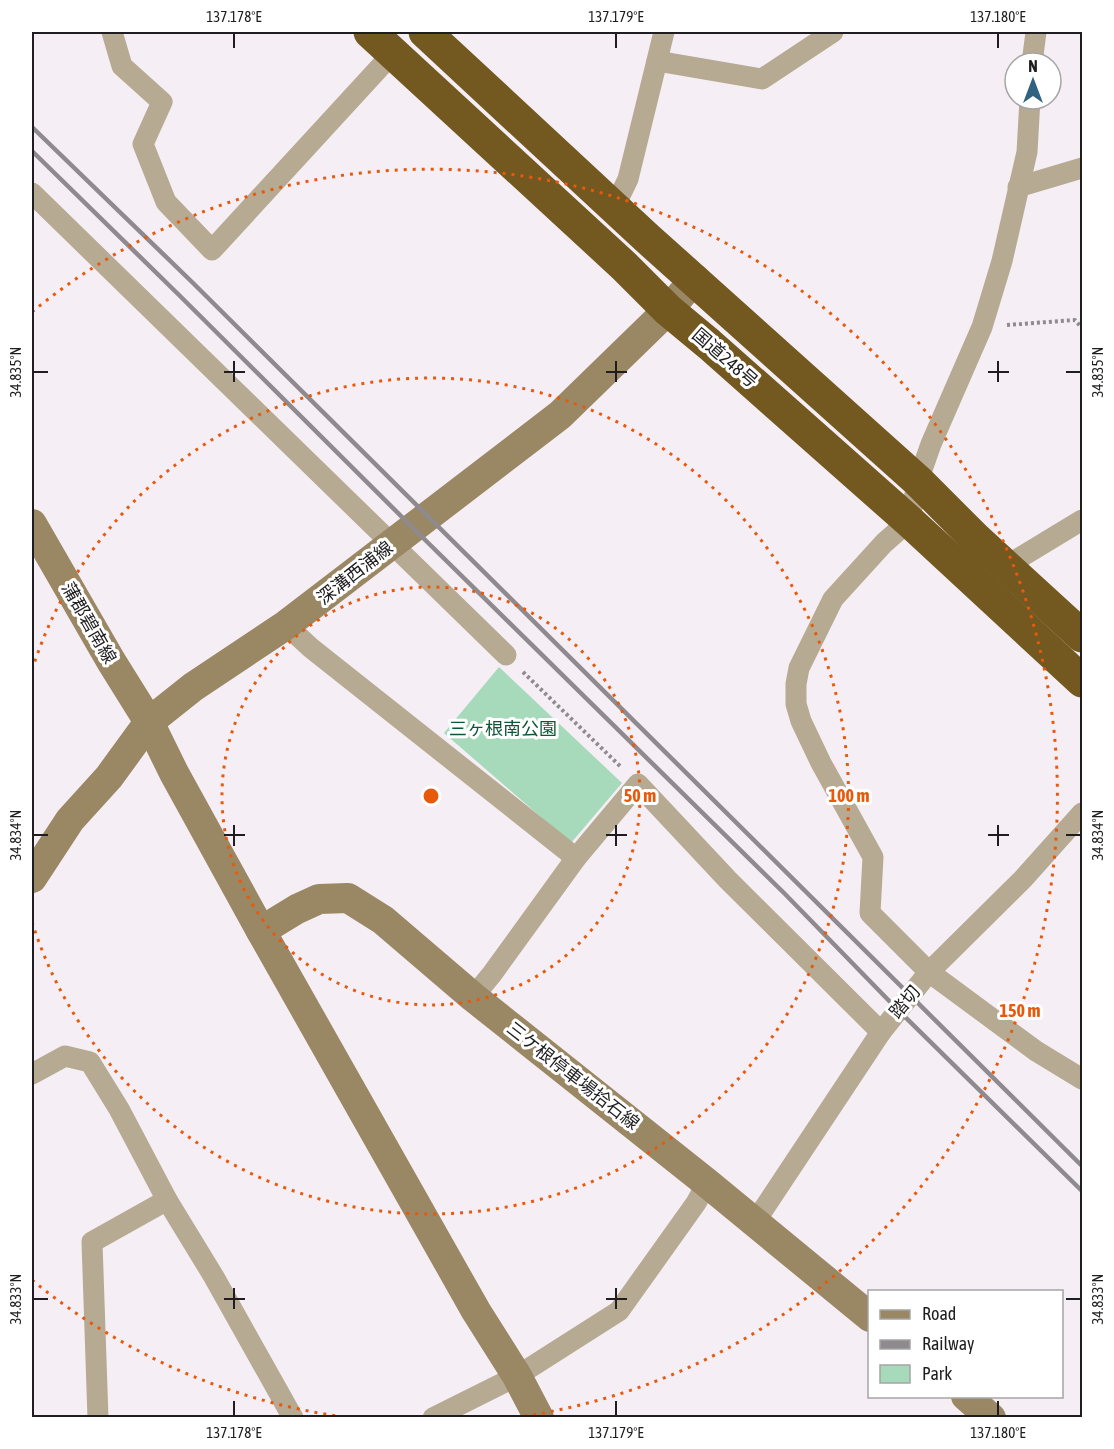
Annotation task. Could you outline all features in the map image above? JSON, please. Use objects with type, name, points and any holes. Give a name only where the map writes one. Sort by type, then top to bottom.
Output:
[{"type":"highway","name":"国道248号","points":[[370,32],[624,266],[668,310],[909,521],[1083,681]]},
{"type":"highway","name":"国道248号","points":[[424,32],[614,208],[918,481],[975,538],[1083,636]]},
{"type":"main road","name":"深溝西浦線","points":[[32,878],[70,820],[109,777],[149,722],[193,687],[286,625],[560,415],[668,310],[695,279]]},
{"type":"main road","name":"蒲郡碧南線","points":[[32,524],[149,722]]},
{"type":"main road","points":[[149,722],[174,773],[261,931],[539,1418]]},
{"type":"main road","name":"三ケ根停車場拾石線","points":[[261,931],[297,909],[320,899],[348,898],[382,920],[473,998],[707,1183],[868,1315]]},
{"type":"main road","points":[[968,1398],[992,1418]]},
{"type":"street","points":[[112,32],[122,66],[162,102],[143,144],[165,202],[212,250],[393,53]]},
{"type":"street","points":[[614,208],[628,179],[664,32]]},
{"type":"street","points":[[657,61],[762,79],[833,32]]},
{"type":"street","points":[[1034,51],[1036,32]]},
{"type":"street","points":[[1029,111],[1027,152],[1002,261],[982,327],[931,444],[918,481],[909,521],[884,543],[833,599],[799,668],[796,704],[811,744],[873,857],[870,913],[929,972],[1036,1051],[1083,1079]]},
{"type":"street","points":[[1018,187],[1083,168]]},
{"type":"street","points":[[32,193],[506,655]]},
{"type":"street","points":[[1006,566],[1083,520]]},
{"type":"street","points":[[286,625],[311,648],[576,858]]},
{"type":"street","points":[[473,998],[576,858],[638,784],[728,880],[881,1032]]},
{"type":"street","name":"踏切","points":[[755,1222],[881,1032],[929,972],[1023,879],[1083,813]]},
{"type":"street","points":[[32,1074],[65,1056],[90,1062],[293,1418]]},
{"type":"street","points":[[433,1418],[517,1376],[619,1311],[696,1203],[707,1183]]},
{"type":"street","points":[[98,1418],[92,1242],[167,1200]]},
{"type":"path","points":[[982,327],[1075,320],[1083,328]]},
{"type":"path","points":[[506,655],[638,784]]},
{"type":"green space","name":"三ヶ根南公園","points":[[499,667],[622,783],[571,843],[444,733]]},
{"type":"railway","points":[[32,127],[193,283],[1082,1166]]},
{"type":"railway","points":[[32,151],[785,894],[898,1010],[1082,1191]]}]
